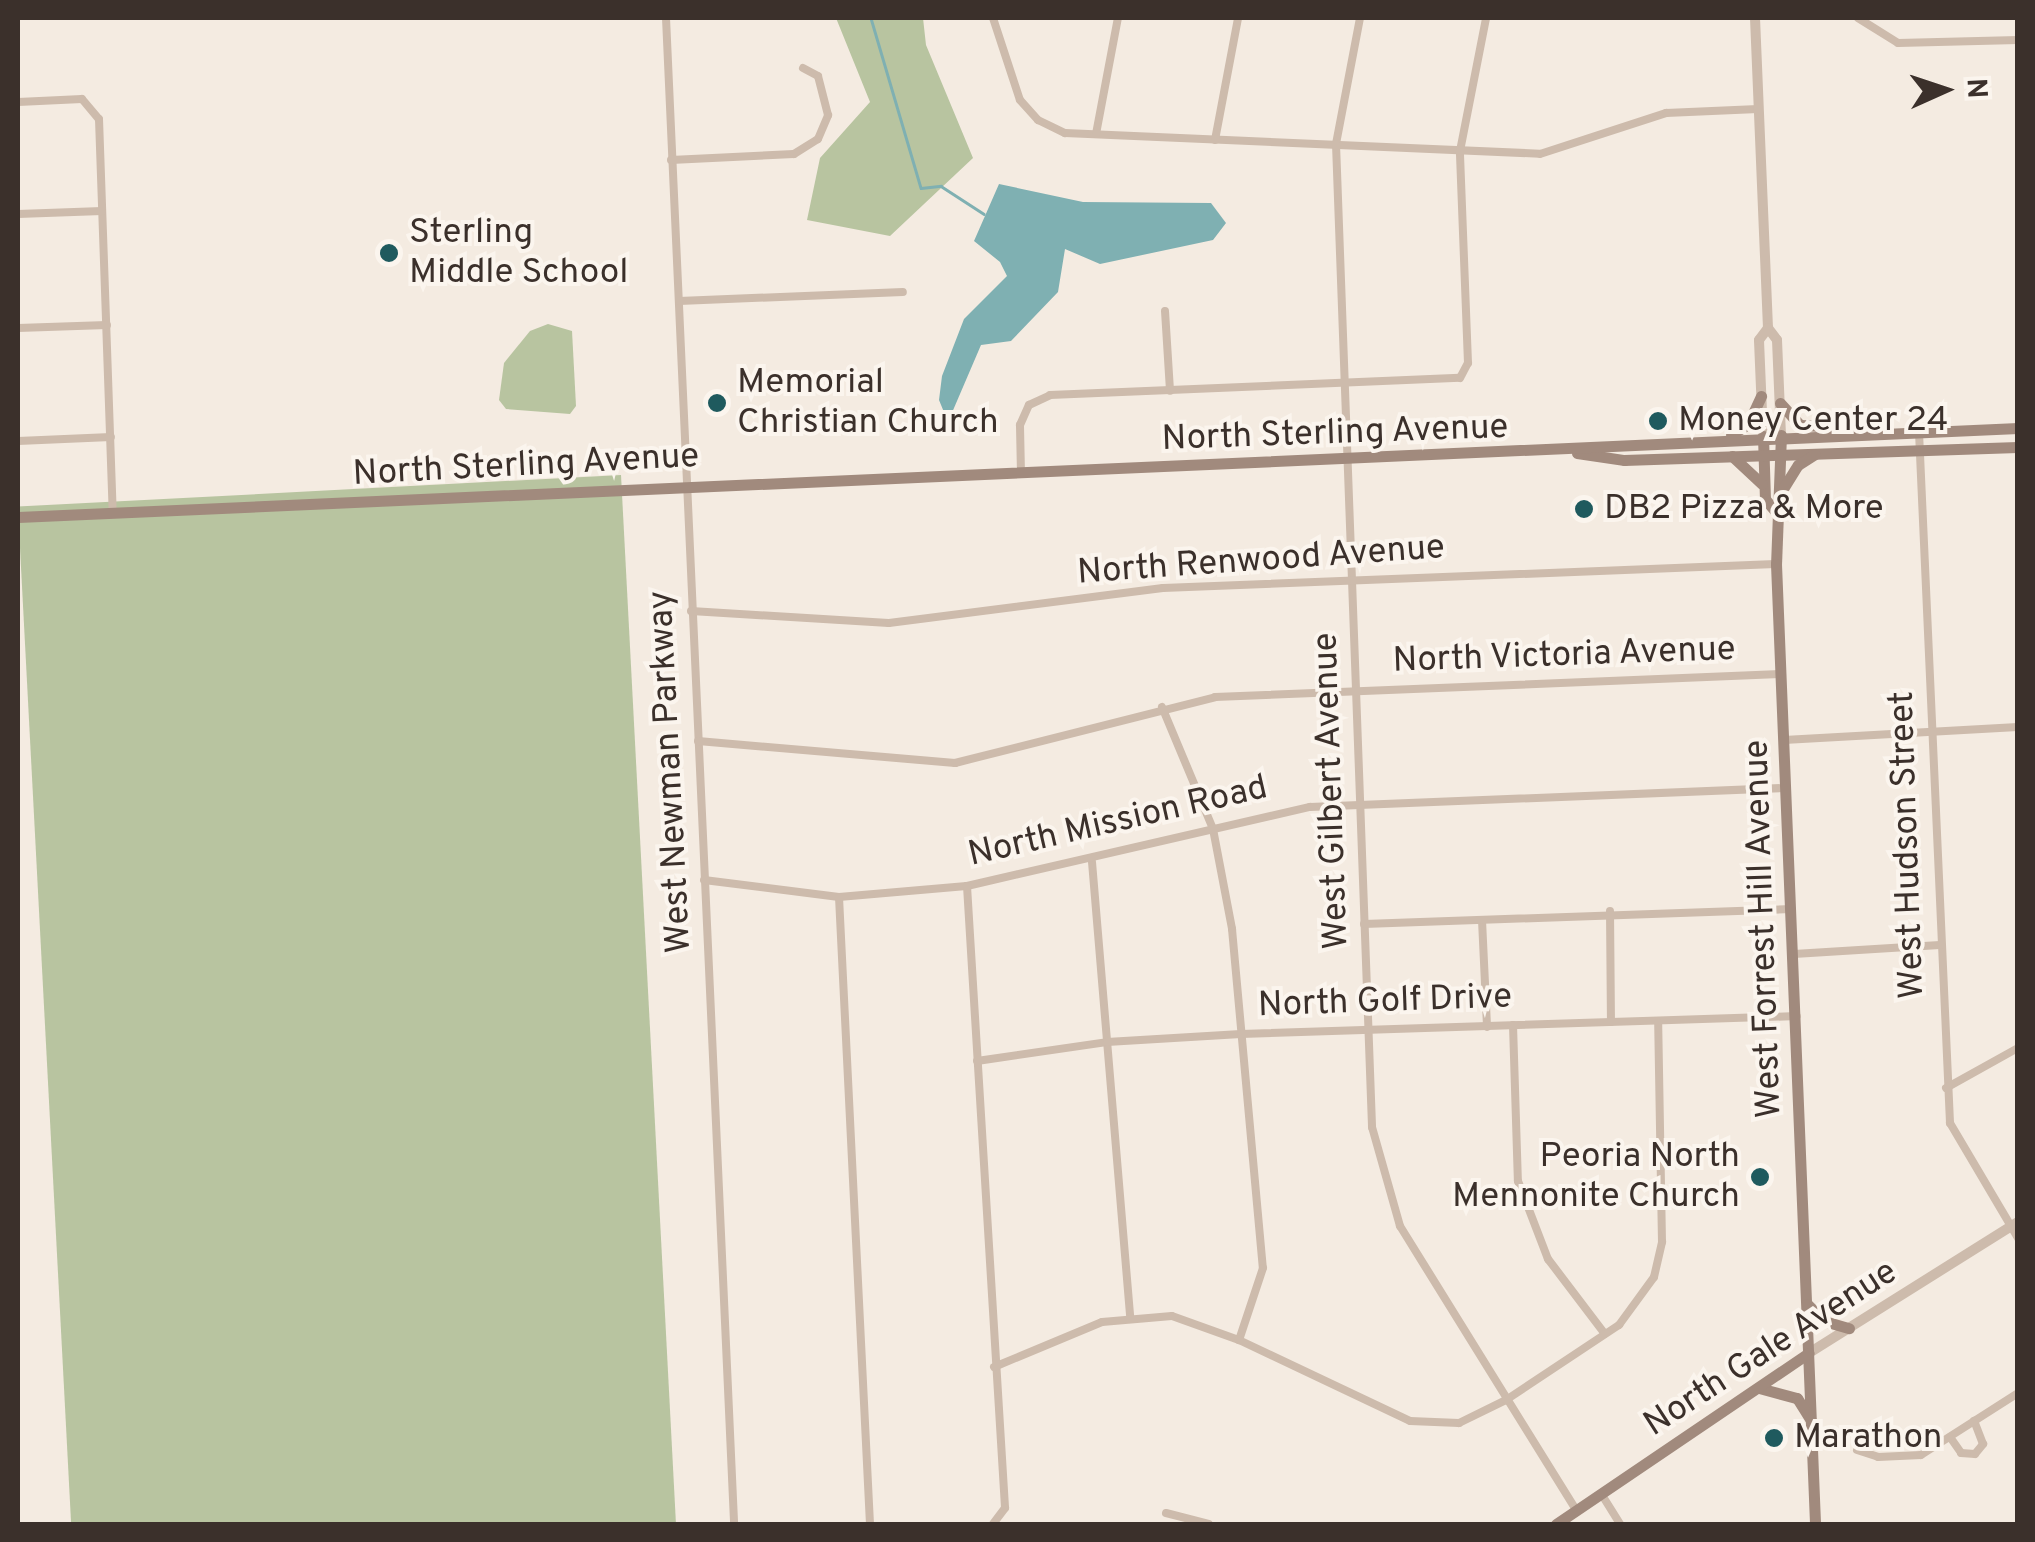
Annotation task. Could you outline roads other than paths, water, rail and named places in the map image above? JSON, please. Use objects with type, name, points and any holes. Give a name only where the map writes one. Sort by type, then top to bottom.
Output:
[{"type":"main road","points":[[1727,437],[1748,424],[1761,396]]},
{"type":"main road","points":[[1780,403],[1800,425],[1854,424],[1878,431]]},
{"type":"main road","name":"North Sterling Avenue","points":[[18,517],[685,486],[1576,452],[1594,444],[2018,428]]},
{"type":"main road","name":"West Forrest Hill Avenue","points":[[1781,435],[1782,490],[1775,510],[1776,564],[1815,1524]]},
{"type":"main road","name":"West Forrest Hill Avenue","points":[[1762,436],[1764,488],[1775,510]]},
{"type":"main road","name":"North Sterling Avenue","points":[[1576,452],[1594,460],[2018,447]]},
{"type":"main road","points":[[1782,490],[1798,465],[1820,452]]},
{"type":"main road","points":[[1730,455],[1764,488]]},
{"type":"main road","points":[[1807,1303],[1824,1321],[1849,1328]]},
{"type":"main road","name":"North Gale Avenue","points":[[1556,1524],[1810,1353]]},
{"type":"main road","points":[[1759,1388],[1797,1398],[1811,1420]]},
{"type":"street","name":"West Newman Parkway","points":[[666,18],[734,1524]]},
{"type":"street","points":[[993,18],[1020,100],[1038,120],[1065,133],[1540,154],[1666,113],[1758,109]]},
{"type":"street","points":[[1096,134],[1118,18]]},
{"type":"street","points":[[1214,140],[1238,18]]},
{"type":"street","name":"West Gilbert Avenue","points":[[1360,18],[1336,144],[1372,1128],[1400,1226],[1577,1511]]},
{"type":"street","points":[[1020,474],[1020,425],[1029,404],[1050,395],[1460,378],[1468,363],[1460,151],[1486,18]]},
{"type":"street","name":"West Forrest Hill Avenue","points":[[1755,18],[1768,328],[1777,340],[1781,435]]},
{"type":"street","points":[[1858,18],[1898,43],[2018,40]]},
{"type":"street","points":[[671,160],[794,154],[818,140],[828,116],[818,76],[803,68]]},
{"type":"street","points":[[18,102],[82,99],[93,105],[102,211],[113,513]]},
{"type":"street","points":[[18,214],[102,211]]},
{"type":"street","points":[[680,301],[903,292]]},
{"type":"street","points":[[1165,311],[1170,390]]},
{"type":"street","points":[[18,328],[107,324]]},
{"type":"street","name":"West Forrest Hill Avenue","points":[[1762,436],[1759,340],[1768,328]]},
{"type":"street","name":"West Hudson Street","points":[[1919,432],[1950,1123],[2014,1224],[2018,1238]]},
{"type":"street","points":[[18,441],[111,436]]},
{"type":"street","name":"North Renwood Avenue","points":[[691,611],[889,622],[1162,588],[1776,564]]},
{"type":"street","name":"North Victoria Avenue","points":[[698,741],[955,763],[1162,707],[1215,697],[1782,674]]},
{"type":"street","points":[[1162,707],[1213,829],[1230,911],[1263,1268],[1239,1340]]},
{"type":"street","points":[[1784,740],[2018,727]]},
{"type":"street","name":"North Mission Road","points":[[704,880],[838,897],[967,886],[1092,862],[1310,807],[1786,788]]},
{"type":"street","points":[[1092,862],[1130,1317]]},
{"type":"street","points":[[967,886],[1004,1508],[993,1524]]},
{"type":"street","points":[[838,897],[870,1524]]},
{"type":"street","points":[[1364,924],[1610,911],[1792,909]]},
{"type":"street","points":[[1610,911],[1611,1022]]},
{"type":"street","points":[[1482,920],[1488,1026]]},
{"type":"street","points":[[1794,954],[1940,945]]},
{"type":"street","name":"North Golf Drive","points":[[976,1062],[1107,1042],[1240,1034],[1797,1016]]},
{"type":"street","points":[[994,1368],[1130,1317],[1172,1316],[1239,1340],[1410,1421],[1459,1422],[1506,1400],[1635,1310],[1660,1258],[1658,1023]]},
{"type":"street","points":[[1513,1025],[1518,1181],[1548,1259],[1605,1334]]},
{"type":"street","points":[[1946,1088],[2018,1048]]},
{"type":"street","name":"North Gale Avenue","points":[[1810,1353],[2014,1224]]},
{"type":"street","points":[[1857,1450],[1911,1457],[2018,1393]]},
{"type":"street","points":[[1950,1437],[1960,1453],[1975,1454],[1982,1444],[1974,1422]]},
{"type":"street","points":[[1602,1494],[1620,1524]]},
{"type":"street","points":[[1166,1513],[1209,1524]]},
{"type":"water","points":[[999,184],[1083,202],[1211,203],[1226,223],[1213,240],[1100,264],[1065,249],[1058,292],[1011,341],[981,345],[948,422],[939,400],[942,376],[964,319],[1007,276],[1000,262],[974,241]]},
{"type":"waterway","points":[[871,18],[921,188],[941,186],[984,214]]},
{"type":"place","name":"Sterling Middle School","points":[[389,253]]},
{"type":"place","name":"Memorial Christian Church","points":[[717,403]]},
{"type":"place","name":"Money Center 24","points":[[1658,421]]},
{"type":"place","name":"DB2 Pizza & More","points":[[1584,509]]},
{"type":"place","name":"Peoria North Mennonite Church","points":[[1760,1177]]},
{"type":"place","name":"Marathon","points":[[1774,1438]]}]
